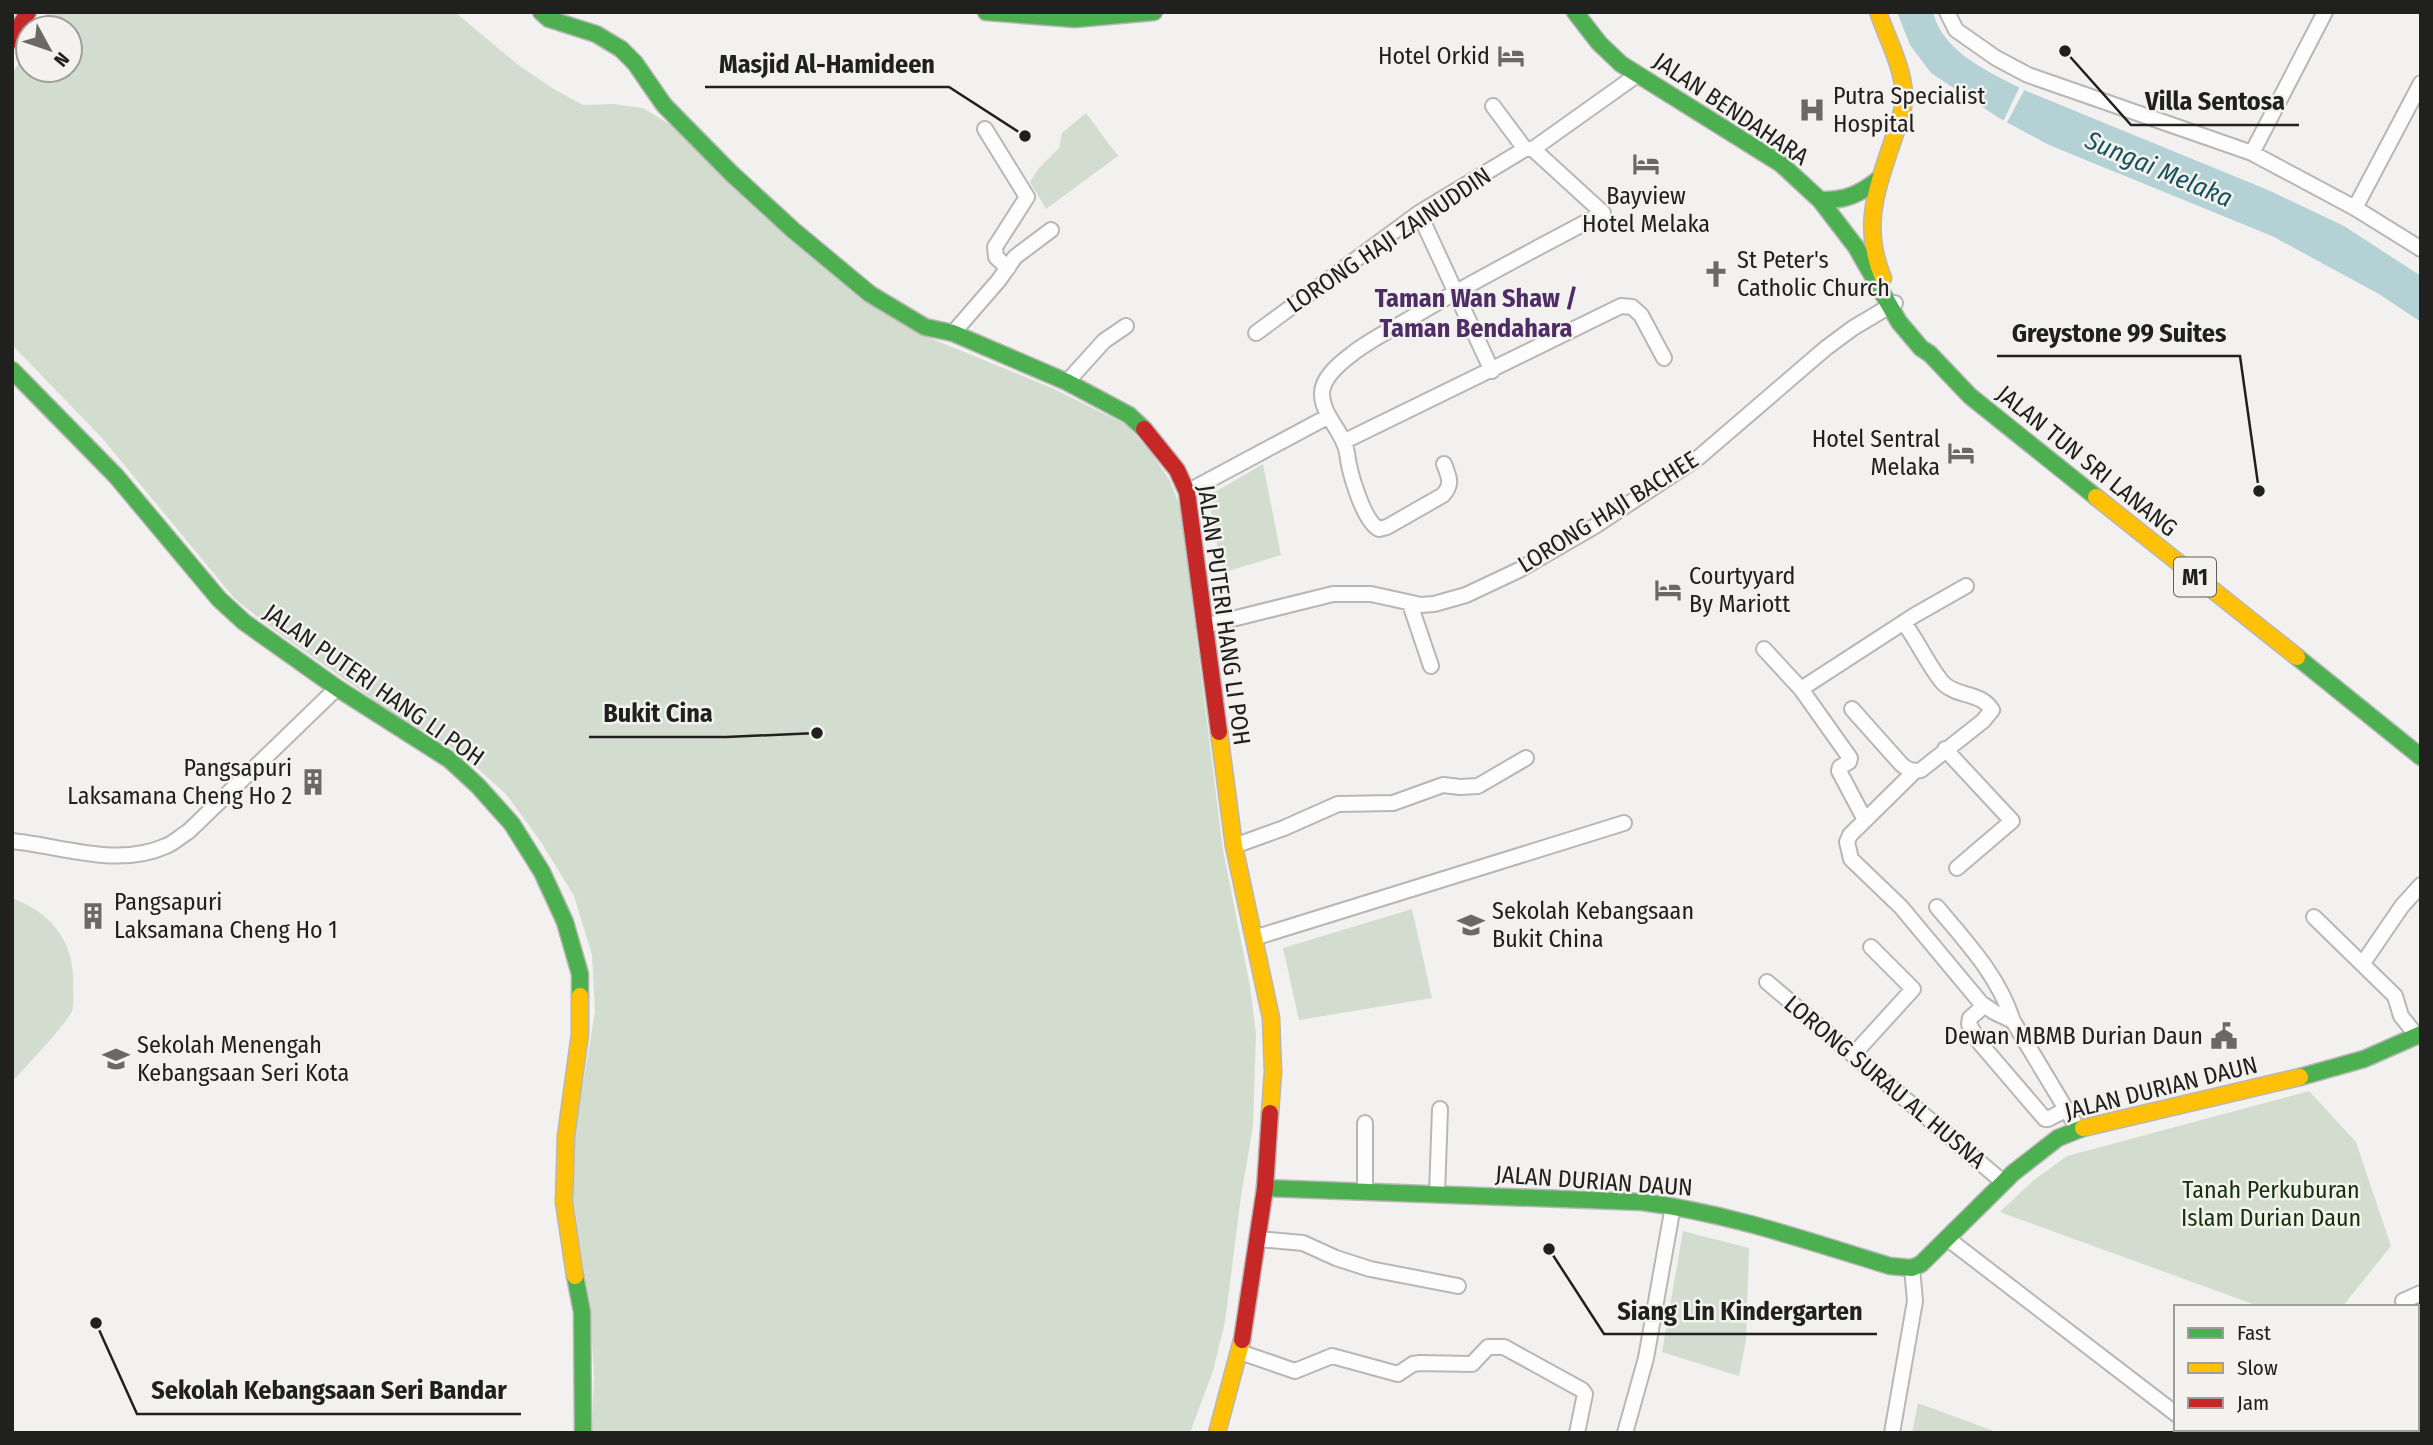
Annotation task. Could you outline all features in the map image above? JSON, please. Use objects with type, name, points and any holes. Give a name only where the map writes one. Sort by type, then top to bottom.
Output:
[{"type":"main road","points":[[12,40],[28,12]]},
{"type":"main road","name":"JALAN PUTERI HANG LI POH","points":[[541,12],[549,19],[596,34],[621,49],[635,63],[664,105],[731,173],[870,294],[925,327],[953,334],[1067,382],[1129,415],[1152,436],[1177,470],[1188,492],[1234,846],[1273,1043],[1265,1188],[1248,1309],[1240,1352],[1217,1433]]},
{"type":"main road","points":[[986,12],[1075,19],[1154,12]]},
{"type":"main road","name":"JALAN BENDAHARA","points":[[1575,12],[1599,43],[1637,75],[1781,164],[1820,200],[1856,247],[1893,304],[1899,322]]},
{"type":"main road","points":[[1878,12],[1905,92],[1896,130],[1879,179],[1871,218],[1870,247],[1893,304],[1926,344],[1930,354]]},
{"type":"main road","points":[[1820,200],[1848,200],[1879,179]]},
{"type":"main road","name":"JALAN TUN SRI LANANG","points":[[1899,322],[1921,348],[1970,396],[2421,757]]},
{"type":"main road","name":"JALAN PUTERI HANG LI POH","points":[[12,370],[116,476],[219,599],[244,622],[338,688],[450,760],[512,824],[533,855],[565,922],[580,974],[582,1004],[566,1136],[564,1202],[582,1312],[583,1433]]},
{"type":"main road","name":"JALAN DURIAN DAUN","points":[[1265,1188],[1642,1202],[1738,1220],[1890,1266],[1912,1268],[1930,1258],[2003,1182],[2058,1138],[2078,1129],[2317,1073],[2368,1058],[2419,1035]]},
{"type":"street","points":[[1947,12],[1956,30],[1996,58],[2028,75],[2252,153],[2355,208],[2421,249]]},
{"type":"street","points":[[2252,153],[2325,12]]},
{"type":"street","name":"LORONG HAJI ZAINUDDIN","points":[[1256,333],[1419,213],[1529,149],[1637,75]]},
{"type":"street","points":[[2355,208],[2421,83]]},
{"type":"street","points":[[1444,464],[1450,481],[1449,488],[1443,495],[1379,529],[1375,527],[1363,506],[1348,467],[1345,441],[1329,416],[1321,394],[1329,374],[1353,353],[1456,292],[1603,213],[1529,149],[1493,106]]},
{"type":"street","points":[[985,129],[1027,197],[995,247],[996,257],[1008,268]]},
{"type":"street","points":[[1419,213],[1492,371]]},
{"type":"street","points":[[953,334],[1026,247],[1051,230]]},
{"type":"street","name":"LORONG HAJI BACHEE","points":[[1204,626],[1333,594],[1371,594],[1410,604],[1434,604],[1466,594],[1518,570],[1595,526],[1698,458],[1729,434],[1807,363],[1853,328],[1893,304]]},
{"type":"street","points":[[1345,441],[1621,306],[1632,307],[1642,315],[1664,358]]},
{"type":"street","points":[[1067,382],[1104,341],[1126,326]]},
{"type":"street","points":[[1188,492],[1329,416]]},
{"type":"street","points":[[1801,689],[1915,615],[1966,586]]},
{"type":"street","points":[[1410,604],[1431,666]]},
{"type":"street","points":[[1852,709],[1901,764],[1910,771],[1915,771],[1921,770],[1983,721],[1992,709],[1987,702],[1944,683],[1904,624]]},
{"type":"street","points":[[1764,649],[1801,689],[1850,758],[1839,771],[1865,820]]},
{"type":"street","points":[[12,841],[84,854],[113,855],[142,854],[167,846],[197,824],[338,688]]},
{"type":"street","points":[[1945,749],[2012,821],[1957,868]]},
{"type":"street","points":[[1234,846],[1338,804],[1393,803],[1443,785],[1478,786],[1526,758]]},
{"type":"street","points":[[1915,771],[1850,835],[1847,842],[1851,859],[1901,907],[1984,1006],[2013,1021]]},
{"type":"street","points":[[1254,938],[1624,823]]},
{"type":"street","points":[[2362,963],[2402,905],[2421,885]]},
{"type":"street","points":[[1937,906],[1992,973],[2006,999],[2013,1021],[2078,1129]]},
{"type":"street","points":[[2314,917],[2395,996],[2401,1016],[2419,1035]]},
{"type":"street","points":[[1853,1055],[1913,989],[1871,947]]},
{"type":"street","name":"LORONG SURAU AL HUSNA","points":[[1768,982],[2003,1182]]},
{"type":"street","points":[[1984,1006],[1969,1018],[1969,1024],[1979,1042],[2045,1119],[2067,1110]]},
{"type":"street","points":[[1437,1194],[1440,1109]]},
{"type":"street","points":[[1365,1123],[1365,1192]]},
{"type":"street","points":[[1625,1433],[1646,1358],[1673,1206]]},
{"type":"street","points":[[1258,1239],[1303,1242],[1336,1258],[1370,1269],[1458,1286]]},
{"type":"street","points":[[1948,1240],[2174,1412]]},
{"type":"street","points":[[1892,1433],[1915,1301],[1912,1268]]},
{"type":"street","points":[[2403,1301],[2421,1293]]},
{"type":"street","points":[[1240,1352],[1295,1371],[1332,1356],[1398,1374],[1413,1364],[1420,1363],[1472,1364],[1488,1347],[1504,1347],[1583,1391],[1585,1394],[1577,1433]]},
{"type":"green space","points":[[455,12],[517,64],[583,105],[613,104],[643,108],[671,125],[865,299],[935,340],[1052,388],[1125,424],[1151,452],[1170,481],[1180,506],[1223,850],[1250,986],[1256,1034],[1253,1126],[1225,1322],[1213,1371],[1190,1433],[592,1433],[594,1377],[590,1309],[574,1202],[573,1144],[595,1012],[592,955],[574,896],[541,842],[506,794],[459,752],[394,714],[277,632],[235,599],[102,438],[12,345],[12,74],[14,71],[14,84],[84,84],[84,14],[46,14]]},
{"type":"green space","points":[[1086,113],[1118,156],[1046,209],[1030,182],[1038,169],[1059,148],[1062,133]]},
{"type":"green space","points":[[1263,464],[1281,555],[1222,573],[1208,496]]},
{"type":"green space","points":[[12,898],[40,913],[59,933],[71,958],[73,1000],[72,1011],[62,1025],[12,1082]]},
{"type":"green space","points":[[1412,909],[1432,998],[1299,1020],[1283,948]]},
{"type":"green space","name":"Tanah Perkuburan Islam Durian Daun","points":[[2309,1091],[2356,1142],[2391,1246],[2344,1305],[2256,1305],[2000,1212],[2034,1180],[2067,1156]]},
{"type":"green space","points":[[1683,1231],[1749,1248],[1746,1340],[1739,1376],[1662,1352]]},
{"type":"green space","points":[[1918,1403],[1999,1433],[1912,1433]]},
{"type":"water","name":"Sungai Melaka","points":[[1897,12],[1933,12],[1938,26],[1957,50],[1997,76],[2024,90],[2268,190],[2344,226],[2421,276],[2421,322],[2379,294],[2272,236],[2049,145],[1999,118],[1931,73],[1910,45]]},
{"type":"pier","points":[[2021,84],[2026,87],[2005,126],[2002,124]]},
{"type":"traffic: fast","points":[[541,12],[549,19],[596,34],[621,49],[635,63],[664,105],[731,173],[793,230],[870,294],[925,327],[953,333],[1067,382],[1129,415],[1144,429]]},
{"type":"traffic: fast","points":[[986,12],[1075,19],[1154,12]]},
{"type":"traffic: fast","points":[[1575,12],[1599,43],[1621,64],[1781,164],[1820,200],[1856,247],[1899,322],[1921,348],[1970,396],[2096,497]]},
{"type":"traffic: fast","points":[[1820,200],[1852,196],[1879,179]]},
{"type":"traffic: fast","points":[[12,370],[116,476],[219,599],[244,622],[337,688],[450,760],[478,786],[512,824],[542,872],[565,922],[580,974],[580,996]]},
{"type":"traffic: fast","points":[[2297,657],[2421,757]]},
{"type":"traffic: fast","points":[[2300,1077],[2364,1059],[2421,1034]]},
{"type":"traffic: fast","points":[[1265,1188],[1642,1202],[1737,1220],[1890,1266],[1912,1268],[1921,1264],[2013,1173],[2058,1138],[2083,1128]]},
{"type":"traffic: fast","points":[[575,1276],[582,1312],[583,1433]]},
{"type":"traffic: slow","points":[[1878,12],[1898,63],[1904,95],[1902,111],[1877,190],[1872,224],[1876,259],[1883,278]]},
{"type":"traffic: slow","points":[[2096,497],[2297,657]]},
{"type":"traffic: slow","points":[[1219,732],[1234,846],[1271,1018],[1273,1072],[1270,1113]]},
{"type":"traffic: slow","points":[[575,1276],[564,1202],[566,1136],[580,1034],[580,996]]},
{"type":"traffic: slow","points":[[2083,1128],[2300,1077]]},
{"type":"traffic: slow","points":[[1217,1433],[1242,1340]]},
{"type":"traffic: jam","points":[[12,40],[28,12]]},
{"type":"traffic: jam","points":[[1144,429],[1177,470],[1187,492],[1219,732]]},
{"type":"traffic: jam","points":[[1242,1340],[1265,1188],[1270,1113]]},
{"type":"place","name":"Villa Sentosa","points":[[2065,51]]},
{"type":"place","name":"Hotel Orkid","points":[[1511,56]]},
{"type":"place","name":"Putra Specialist Hospital","points":[[1812,110]]},
{"type":"place","name":"Masjid Al-Hamideen","points":[[1025,136]]},
{"type":"place","name":"Bayview Hotel Melaka","points":[[1646,164]]},
{"type":"place","name":"St Peter's Catholic Church","points":[[1716,274]]},
{"type":"place","name":"Hotel Sentral Melaka","points":[[1961,453]]},
{"type":"place","name":"Greystone 99 Suites","points":[[2259,491]]},
{"type":"place","name":"Courtyyard By Mariott","points":[[1668,590]]},
{"type":"place","name":"Bukit Cina","points":[[817,733]]},
{"type":"place","name":"Pangsapuri Laksamana Cheng Ho 2","points":[[313,782]]},
{"type":"place","name":"Pangsapuri Laksamana Cheng Ho 1","points":[[93,916]]},
{"type":"place","name":"Sekolah Kebangsaan Bukit China","points":[[1471,925]]},
{"type":"place","name":"Dewan MBMB Durian Daun","points":[[2224,1036]]},
{"type":"place","name":"Sekolah Menengah Kebangsaan Seri Kota","points":[[116,1059]]},
{"type":"place","name":"Siang Lin Kindergarten","points":[[1549,1249]]},
{"type":"place","name":"Sekolah Kebangsaan Seri Bandar","points":[[96,1323]]},
{"type":"district","name":"Taman Wan Shaw / Taman Bendahara","points":[[1476,313]]}]
